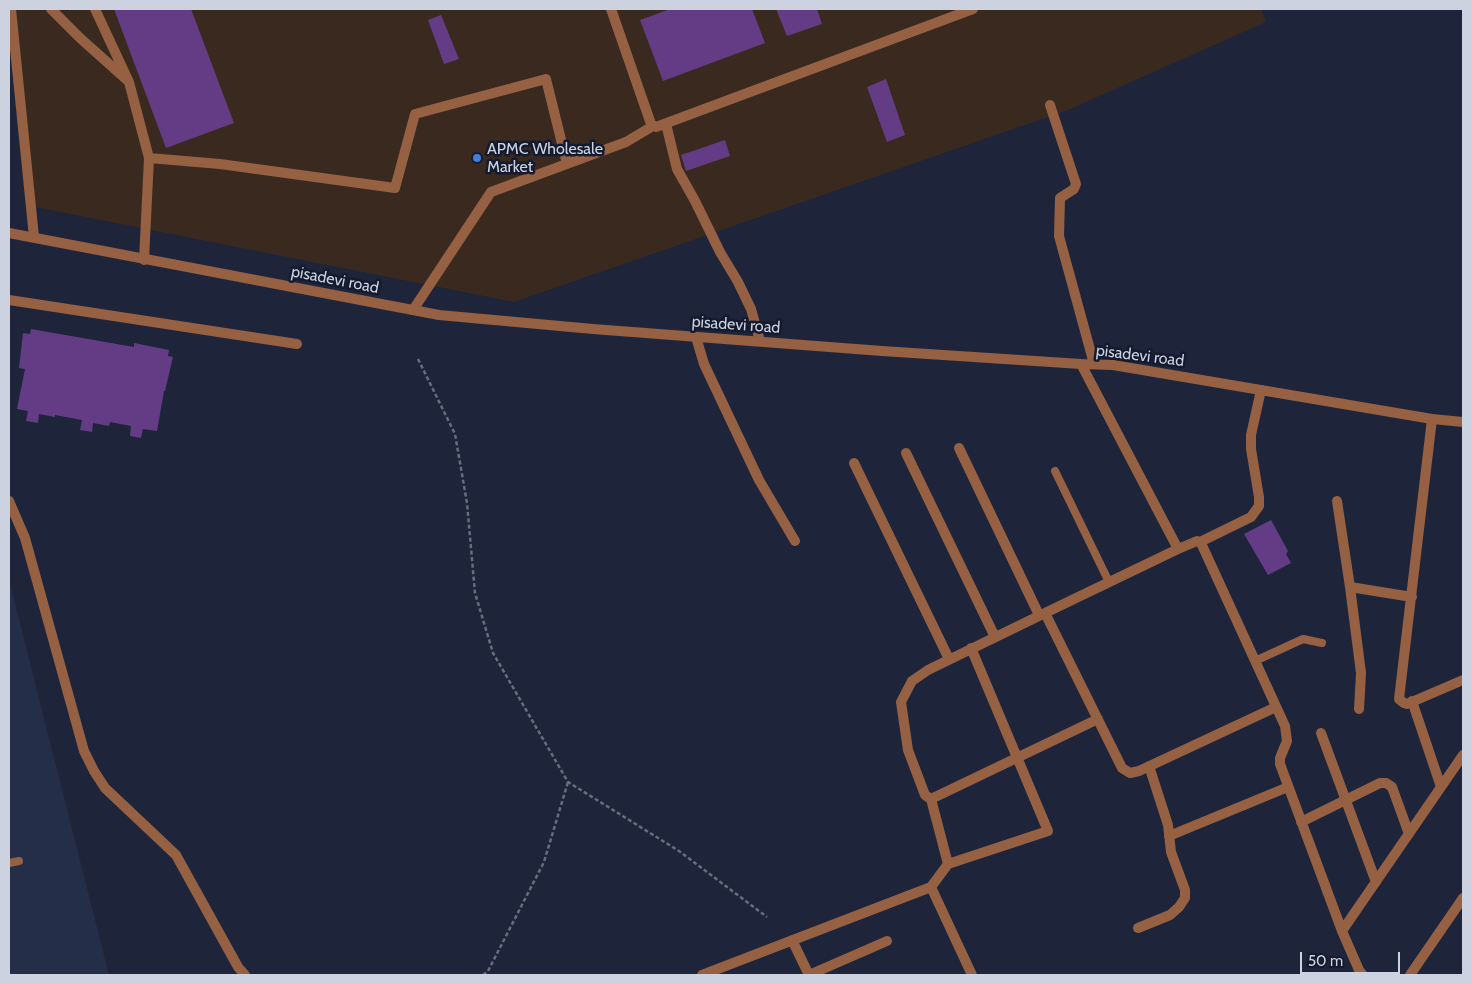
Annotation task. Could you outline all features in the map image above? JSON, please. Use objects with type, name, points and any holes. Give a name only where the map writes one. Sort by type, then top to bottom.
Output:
[{"type":"street","points":[[11,9],[34,237]]},
{"type":"street","points":[[50,9],[129,82]]},
{"type":"street","points":[[95,9],[129,82],[149,158],[144,260]]},
{"type":"street","points":[[611,9],[653,126]]},
{"type":"street","points":[[413,310],[491,192],[626,142],[653,126],[666,124],[973,9]]},
{"type":"street","points":[[149,158],[220,164],[395,188],[414,114],[546,79],[567,164]]},
{"type":"street","points":[[1050,105],[1076,184],[1074,189],[1060,198],[1059,236],[1094,364]]},
{"type":"street","points":[[666,124],[677,169],[751,309],[760,342]]},
{"type":"street","name":"pisadevi road","points":[[9,233],[439,315],[760,342],[1113,365],[1432,419],[1463,422]]},
{"type":"street","points":[[9,300],[297,344]]},
{"type":"street","points":[[696,337],[704,364],[759,480],[795,541]]},
{"type":"street","points":[[1081,364],[1178,549]]},
{"type":"street","points":[[948,864],[932,799],[925,795],[908,750],[901,702],[912,681],[928,670],[971,648],[1178,549],[1197,541],[1200,542],[1251,517],[1259,506],[1251,450],[1251,435],[1261,390]]},
{"type":"street","points":[[1432,419],[1400,699],[1404,703],[1412,702],[1463,680]]},
{"type":"street","points":[[959,448],[1122,768],[1130,773],[1139,771],[1276,707]]},
{"type":"street","points":[[906,453],[995,637]]},
{"type":"street","points":[[854,463],[949,659]]},
{"type":"street","points":[[9,500],[25,538],[84,751],[105,788],[176,854],[238,966],[245,975]]},
{"type":"street","points":[[1337,501],[1361,673],[1359,709]]},
{"type":"street","points":[[1200,542],[1287,732],[1287,741],[1279,761],[1342,930],[1359,970],[1363,975]]},
{"type":"street","points":[[1350,587],[1412,597]]},
{"type":"street","points":[[702,975],[930,887],[948,864],[1048,831],[1019,758],[971,648]]},
{"type":"street","points":[[1412,702],[1441,787]]},
{"type":"street","points":[[932,799],[1098,719]]},
{"type":"street","points":[[1321,733],[1376,882]]},
{"type":"street","points":[[1342,930],[1463,755]]},
{"type":"street","points":[[1138,928],[1170,915],[1179,908],[1185,898],[1171,852],[1168,825],[1150,766]]},
{"type":"street","points":[[1301,822],[1380,783],[1389,784],[1392,787],[1408,834]]},
{"type":"street","points":[[1169,836],[1288,787]]},
{"type":"street","points":[[930,887],[972,975]]},
{"type":"street","points":[[1410,975],[1463,898]]},
{"type":"street","points":[[792,940],[809,975],[887,941]]},
{"type":"lane","points":[[1055,471],[1109,582]]},
{"type":"lane","points":[[1255,661],[1303,639],[1322,644]]},
{"type":"lane","points":[[9,863],[19,861]]},
{"type":"path","points":[[418,359],[455,434],[467,503],[475,593],[493,653],[568,782],[679,851],[767,917]]},
{"type":"path","points":[[482,975],[488,970],[544,862],[568,782]]},
{"type":"shaded area","name":"APMC Wholesale Market","points":[[9,9],[1261,9],[1266,22],[1068,110],[514,302],[30,206],[9,47]]},
{"type":"shaded area","points":[[9,580],[109,975],[9,975]]},
{"type":"building","points":[[114,9],[191,9],[234,123],[166,148]]},
{"type":"building","points":[[670,9],[752,9],[765,43],[663,81],[640,20]]},
{"type":"building","points":[[776,9],[817,9],[822,24],[787,36]]},
{"type":"building","points":[[441,15],[459,59],[444,64],[428,20]]},
{"type":"building","points":[[886,79],[905,135],[887,142],[867,87]]},
{"type":"building","points":[[725,140],[730,156],[686,171],[681,155]]},
{"type":"building","points":[[31,329],[134,347],[134,343],[169,350],[168,356],[173,357],[164,391],[157,431],[143,429],[141,438],[130,436],[131,426],[110,422],[109,426],[93,423],[92,432],[80,430],[82,420],[55,415],[55,417],[39,414],[38,423],[26,421],[28,411],[17,409],[25,369],[19,368],[23,333],[30,334]]},
{"type":"building","points":[[1271,520],[1288,551],[1286,554],[1291,563],[1268,575],[1244,534]]},
{"type":"place","name":"APMC Wholesale Market","points":[[477,158]]}]
